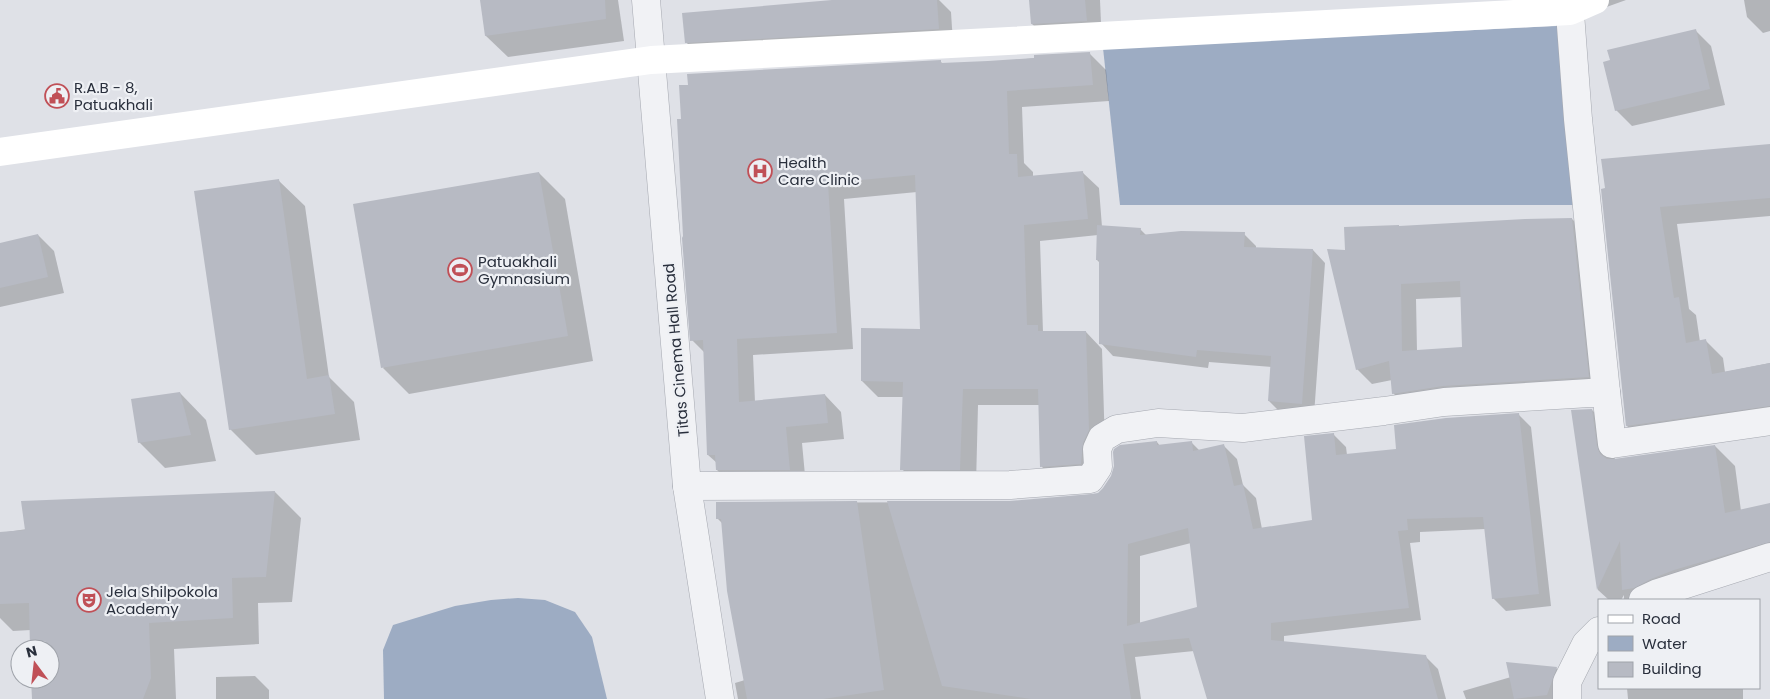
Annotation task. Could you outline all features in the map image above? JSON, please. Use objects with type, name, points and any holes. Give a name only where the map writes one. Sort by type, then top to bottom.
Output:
[{"type":"street","name":"Titas Cinema Hall Road","points":[[646,0],[687,486],[720,699]]},
{"type":"street","points":[[0,152],[651,60],[1569,6],[1595,0]]},
{"type":"street","points":[[1569,6],[1578,119],[1612,444],[1770,421]]},
{"type":"street","points":[[687,486],[1010,485],[1090,478],[1098,467],[1097,449],[1102,438],[1118,429],[1158,422],[1242,428],[1444,402],[1606,392]]},
{"type":"street","points":[[1645,599],[1658,593],[1770,557]]},
{"type":"street","points":[[1568,699],[1567,682],[1586,644],[1598,632]]},
{"type":"water","points":[[1557,26],[1576,205],[1120,205],[1103,48]]},
{"type":"water","points":[[518,598],[545,600],[575,612],[592,637],[607,699],[384,699],[383,650],[393,625],[455,606]]},
{"type":"building","points":[[480,0],[605,0],[606,19],[485,36]]},
{"type":"building","points":[[832,0],[937,0],[939,29],[685,43],[682,13]]},
{"type":"building","points":[[1029,0],[1085,0],[1087,21],[1031,24]]},
{"type":"building","points":[[1696,29],[1710,89],[1615,111],[1603,62],[1610,60],[1607,50]]},
{"type":"building","points":[[1090,52],[1093,85],[1007,91],[1009,154],[1017,154],[1018,177],[1083,171],[1088,219],[1024,225],[1027,325],[1038,325],[1038,331],[1086,331],[1089,430],[1083,443],[1081,464],[1040,467],[1038,389],[963,389],[960,470],[900,470],[903,382],[861,381],[861,328],[920,329],[915,175],[828,183],[837,333],[737,339],[739,402],[825,394],[828,423],[786,427],[790,470],[716,470],[715,455],[707,455],[703,340],[690,341],[682,238],[677,119],[681,119],[679,85],[688,85],[687,74],[941,60],[941,63],[988,61],[1034,58],[1034,55]]},
{"type":"building","points":[[1770,144],[1770,198],[1660,207],[1674,298],[1679,297],[1686,343],[1706,339],[1712,374],[1770,363],[1770,406],[1626,426],[1601,189],[1605,188],[1601,159]]},
{"type":"building","name":"Patuakhali Gymnasium","points":[[539,172],[568,336],[381,368],[353,204]]},
{"type":"building","points":[[279,179],[307,379],[329,375],[335,414],[229,430],[194,191]]},
{"type":"building","points":[[1572,218],[1589,377],[1443,386],[1392,394],[1389,361],[1356,370],[1327,249],[1345,250],[1344,227]],"holes":[[[1460,281],[1462,347],[1402,351],[1401,284]]]},
{"type":"building","points":[[1097,225],[1141,228],[1140,235],[1181,231],[1245,232],[1244,247],[1313,249],[1302,404],[1268,401],[1271,356],[1197,350],[1196,357],[1099,344],[1099,260],[1096,260]]},
{"type":"building","points":[[38,234],[48,277],[0,288],[0,243]]},
{"type":"building","points":[[180,392],[191,435],[138,443],[131,399]]},
{"type":"building","points":[[1592,409],[1597,446],[1600,454],[1607,459],[1715,445],[1725,513],[1770,503],[1770,542],[1674,570],[1634,588],[1622,590],[1620,541],[1597,590],[1571,410]]},
{"type":"building","points":[[1519,413],[1539,594],[1492,599],[1483,517],[1407,519],[1408,530],[1398,531],[1409,608],[1271,623],[1271,640],[1426,655],[1438,699],[1207,699],[1189,638],[1123,644],[1131,699],[1031,699],[942,686],[887,501],[1010,501],[1098,493],[1111,476],[1114,466],[1113,452],[1120,445],[1157,441],[1157,445],[1192,441],[1193,451],[1224,444],[1234,486],[1243,484],[1253,529],[1312,520],[1304,436],[1334,433],[1336,455],[1396,449],[1394,425],[1446,418]],"holes":[[[1188,528],[1197,607],[1127,626],[1128,544]]]},
{"type":"building","points":[[275,491],[266,577],[232,578],[233,618],[149,623],[151,678],[143,699],[32,699],[32,689],[60,689],[60,639],[30,639],[29,603],[0,604],[0,532],[25,530],[21,501]]},
{"type":"building","points":[[857,501],[884,690],[823,699],[747,699],[727,591],[721,519],[716,519],[716,502]]},
{"type":"building","points":[[1506,662],[1557,667],[1547,695],[1514,699]]},
{"type":"place","name":"R.A.B - 8, Patuakhali","points":[[57,96]]},
{"type":"place","name":"Health Care Clinic","points":[[760,171]]},
{"type":"place","name":"Patuakhali Gymnasium","points":[[460,270]]},
{"type":"place","name":"Jela Shilpokola Academy","points":[[89,600]]}]
